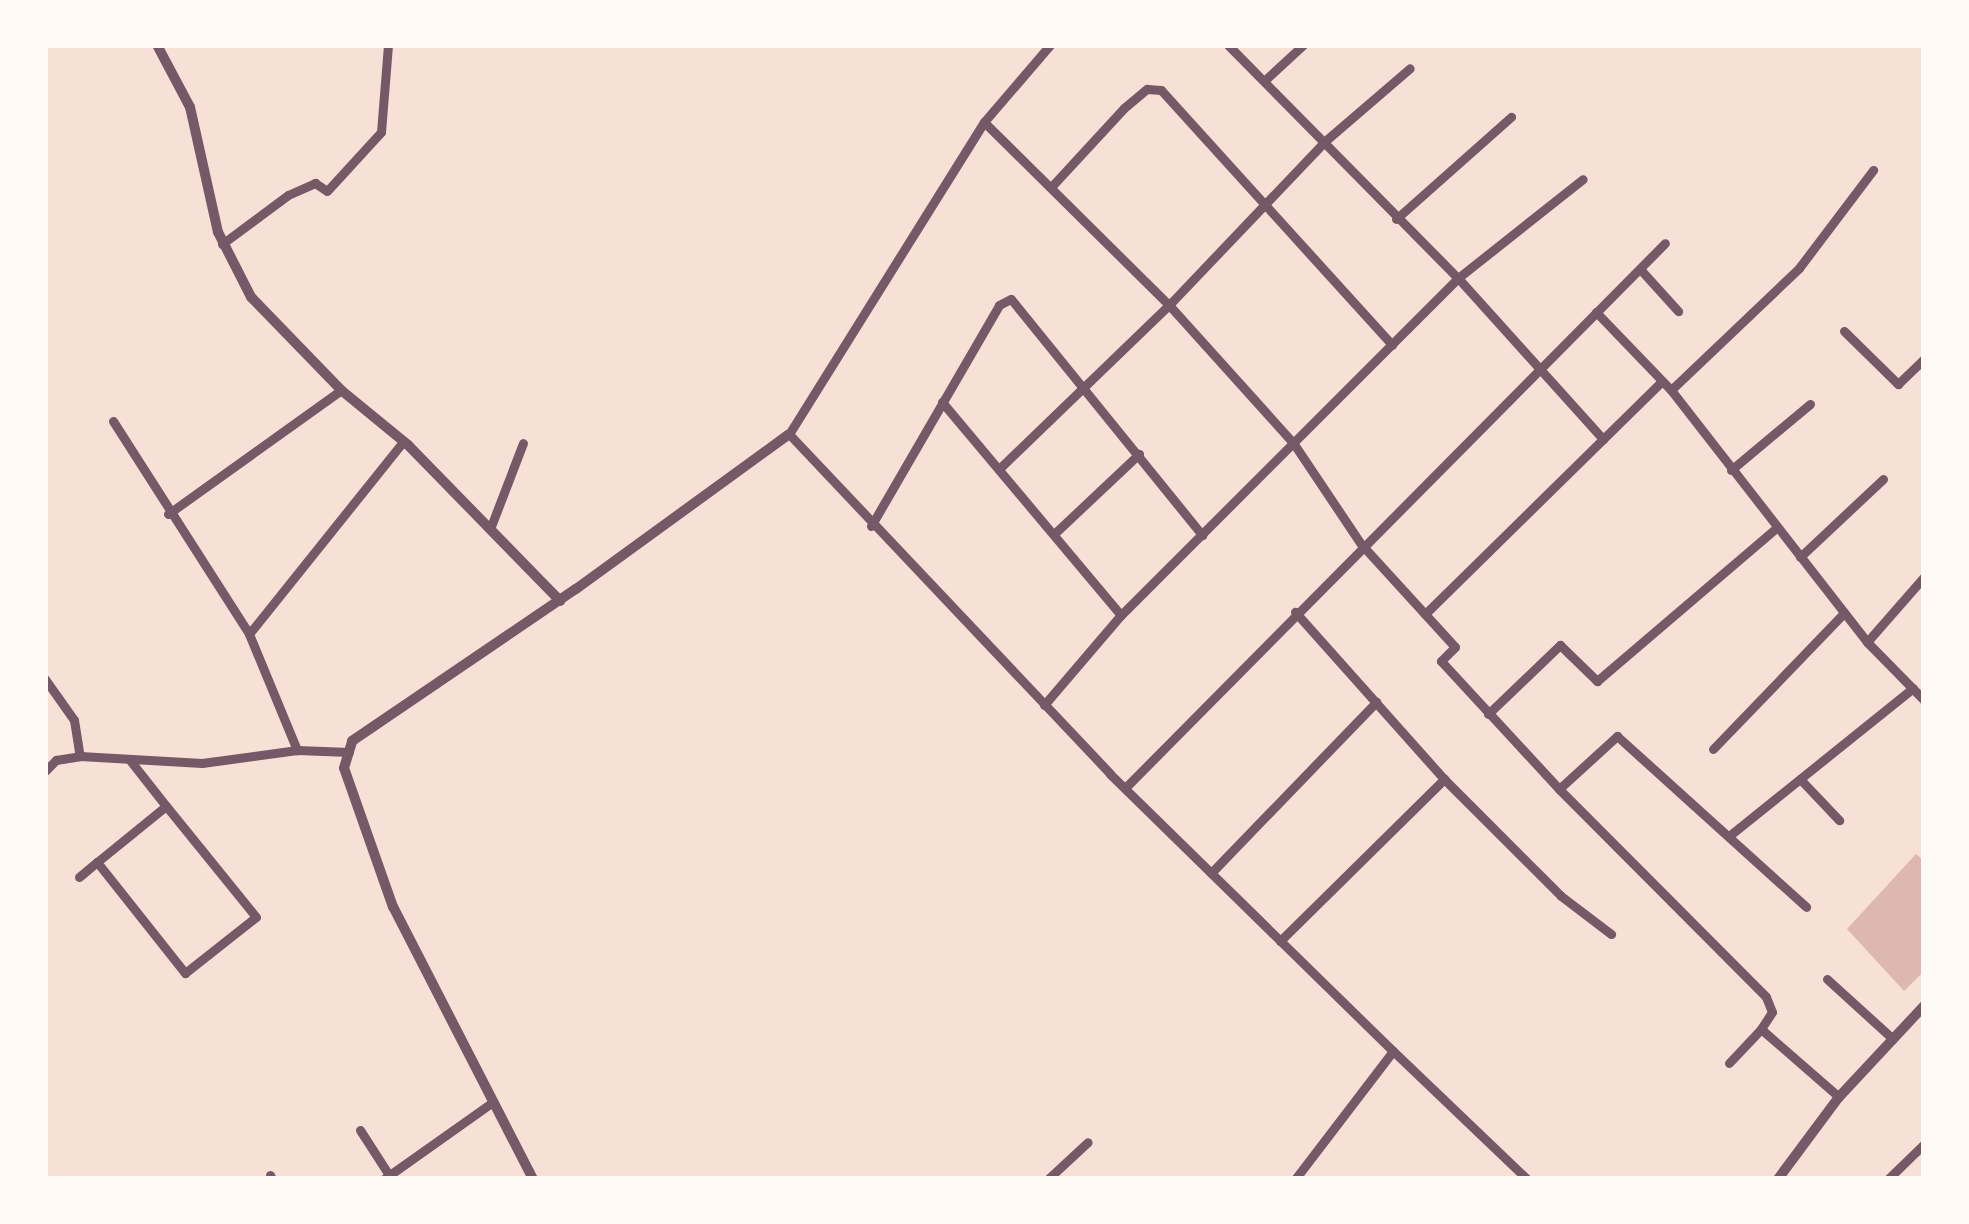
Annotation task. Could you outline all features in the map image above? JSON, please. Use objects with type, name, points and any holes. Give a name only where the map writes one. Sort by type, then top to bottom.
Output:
[{"type":"street","points":[[157,45],[196,124],[222,244],[264,313],[341,390],[404,442],[560,601]]},
{"type":"street","points":[[222,244],[288,195],[315,183],[327,191],[382,132],[388,45]]},
{"type":"street","points":[[533,1179],[490,1104],[393,907],[344,768],[352,741],[560,601],[789,434],[984,122],[1050,45]]},
{"type":"street","points":[[1228,45],[1457,278],[1603,439]]},
{"type":"street","points":[[1265,80],[1303,45]]},
{"type":"street","points":[[1001,466],[1168,304],[1324,142],[1410,68]]},
{"type":"street","points":[[1052,186],[1124,108],[1147,89],[1161,90],[1392,345]]},
{"type":"street","points":[[1396,219],[1511,117]]},
{"type":"street","points":[[984,122],[1168,304],[1294,444],[1361,544],[1455,646],[1442,661],[1488,714],[1766,997],[1772,1012],[1729,1064]]},
{"type":"street","points":[[1425,614],[1603,439],[1799,268],[1873,170]]},
{"type":"street","points":[[1044,705],[1121,615],[1457,278],[1583,178]]},
{"type":"street","points":[[1125,788],[1361,544],[1665,243]]},
{"type":"street","points":[[1640,269],[1678,311]]},
{"type":"street","points":[[872,526],[999,304],[1011,299],[1202,535]]},
{"type":"street","points":[[1596,312],[1666,386],[1867,642],[1924,700]]},
{"type":"street","points":[[1844,331],[1898,384],[1924,359]]},
{"type":"street","points":[[168,514],[341,390]]},
{"type":"street","points":[[942,402],[1001,466],[1121,615]]},
{"type":"street","points":[[1731,470],[1810,404]]},
{"type":"street","points":[[113,421],[168,514],[249,634],[297,750]]},
{"type":"street","points":[[789,434],[1125,788],[1527,1179]]},
{"type":"street","points":[[249,634],[404,442]]},
{"type":"street","points":[[490,529],[523,443]]},
{"type":"street","points":[[1054,534],[1138,454]]},
{"type":"street","points":[[1800,556],[1883,479]]},
{"type":"street","points":[[1488,714],[1560,644],[1597,681],[1777,527]]},
{"type":"street","points":[[1867,642],[1924,577]]},
{"type":"street","points":[[1295,612],[1444,779],[1543,880],[1611,934]]},
{"type":"street","points":[[1713,749],[1844,613]]},
{"type":"street","points":[[45,679],[74,720],[80,756]]},
{"type":"street","points":[[1730,836],[1912,688]]},
{"type":"street","points":[[1211,873],[1376,702]]},
{"type":"street","points":[[1559,789],[1617,736],[1806,907]]},
{"type":"street","points":[[45,771],[56,760],[80,756],[202,763],[297,750],[349,752]]},
{"type":"street","points":[[97,862],[185,973],[256,917],[129,759]]},
{"type":"street","points":[[1280,941],[1444,779]]},
{"type":"street","points":[[1800,779],[1839,820]]},
{"type":"street","points":[[79,877],[166,806]]},
{"type":"street","points":[[1827,979],[1893,1039]]},
{"type":"street","points":[[1778,1179],[1838,1097],[1924,1006]]},
{"type":"street","points":[[1761,1029],[1838,1097]]},
{"type":"street","points":[[1295,1179],[1393,1051]]},
{"type":"street","points":[[360,1130],[387,1177],[490,1104]]},
{"type":"street","points":[[1048,1179],[1088,1142]]},
{"type":"street","points":[[1888,1179],[1924,1144]]},
{"type":"shaded area","points":[[1916,854],[1924,861],[1924,971],[1904,991],[1847,929]]}]
